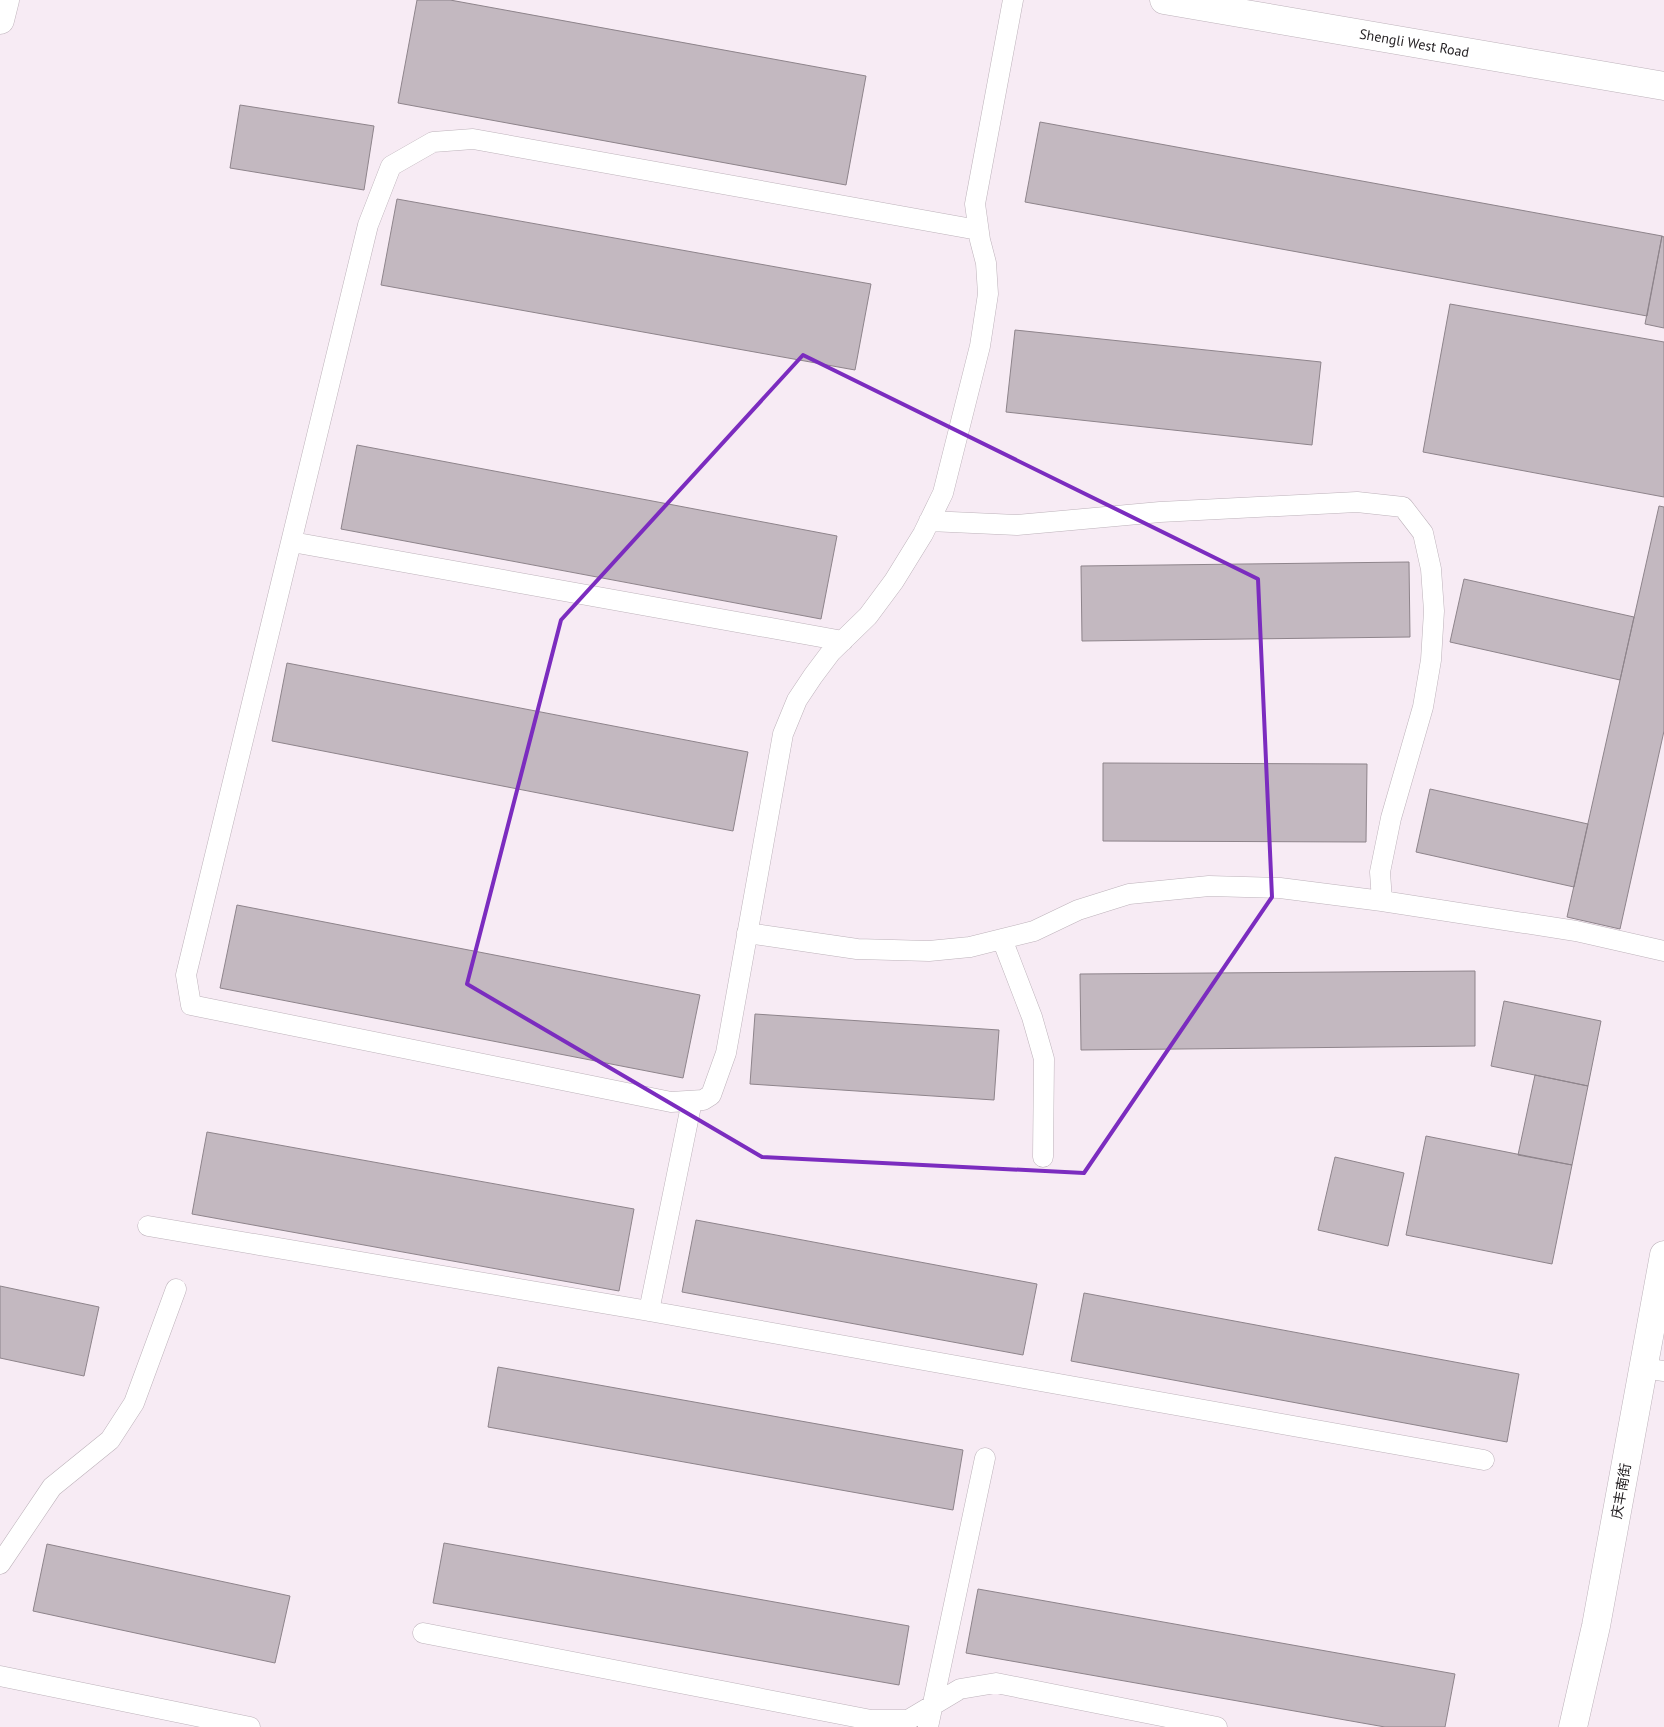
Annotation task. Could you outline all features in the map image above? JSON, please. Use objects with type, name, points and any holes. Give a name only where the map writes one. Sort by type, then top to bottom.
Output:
[{"type":"street","points":[[0,20],[5,0]]},
{"type":"street","name":"Shengli West Road","points":[[1164,0],[1664,86]]},
{"type":"street","name":"庆丰南街","points":[[1573,1727],[1654,1370],[1664,1255]]},
{"type":"lane","points":[[978,230],[473,139],[433,142],[391,166],[368,225],[186,975],[191,1005],[671,1102],[703,1100],[712,1095],[726,1053],[783,734],[802,692],[831,652],[868,616],[894,581],[943,493],[980,346],[988,294],[986,263],[978,230],[975,204],[1013,0]]},
{"type":"lane","points":[[929,521],[1017,524],[1160,512],[1347,502],[1403,507],[1423,533],[1431,569],[1433,621],[1431,660],[1423,707],[1391,818],[1380,872],[1382,901]]},
{"type":"lane","points":[[292,542],[843,641]]},
{"type":"lane","points":[[747,933],[812,944],[894,951],[929,951],[970,947],[1034,931],[1078,910],[1129,894],[1209,886],[1280,888],[1382,901],[1576,931],[1664,951]]},
{"type":"lane","points":[[1002,939],[1032,1017],[1044,1058],[1043,1157]]},
{"type":"lane","points":[[649,1311],[692,1101]]},
{"type":"lane","points":[[148,1226],[649,1311],[1484,1460]]},
{"type":"lane","points":[[0,1564],[52,1487],[110,1440],[134,1403],[176,1289]]},
{"type":"lane","points":[[928,1727],[986,1458]]},
{"type":"lane","points":[[423,1633],[872,1720],[908,1720],[960,1689],[996,1683],[1217,1727]]},
{"type":"lane","points":[[0,1676],[250,1727]]},
{"type":"highlighted area","points":[[803,355],[1258,579],[1272,897],[1084,1173],[762,1157],[467,984],[561,620]]},
{"type":"building","points":[[417,0],[450,0],[866,76],[846,185],[398,103]]},
{"type":"building","points":[[240,105],[374,126],[364,190],[230,168]]},
{"type":"building","points":[[1040,122],[1662,236],[1647,316],[1025,202]]},
{"type":"building","points":[[397,199],[871,284],[855,370],[381,285]]},
{"type":"building","points":[[1662,236],[1664,237],[1664,328],[1645,324]]},
{"type":"building","points":[[1450,304],[1664,342],[1664,497],[1423,452]]},
{"type":"building","points":[[1015,330],[1321,362],[1312,445],[1006,412]]},
{"type":"building","points":[[357,445],[837,536],[821,619],[341,529]]},
{"type":"building","points":[[1659,506],[1664,507],[1664,731],[1620,929],[1567,917]]},
{"type":"building","points":[[1409,562],[1410,637],[1082,641],[1081,566]]},
{"type":"building","points":[[1464,579],[1634,617],[1620,680],[1450,642]]},
{"type":"building","points":[[287,663],[748,752],[733,831],[272,741]]},
{"type":"building","points":[[1103,763],[1367,764],[1366,842],[1103,841]]},
{"type":"building","points":[[1430,789],[1588,824],[1574,887],[1416,852]]},
{"type":"building","points":[[237,905],[700,995],[683,1078],[220,988]]},
{"type":"building","points":[[1475,971],[1475,1046],[1081,1050],[1080,974]]},
{"type":"building","points":[[1504,1001],[1601,1021],[1588,1086],[1491,1066]]},
{"type":"building","points":[[755,1014],[999,1030],[994,1100],[750,1084]]},
{"type":"building","points":[[1535,1075],[1588,1086],[1572,1165],[1518,1155]]},
{"type":"building","points":[[207,1132],[634,1209],[619,1291],[192,1214]]},
{"type":"building","points":[[1426,1136],[1572,1165],[1552,1264],[1406,1235]]},
{"type":"building","points":[[1335,1157],[1404,1173],[1388,1246],[1318,1230]]},
{"type":"building","points":[[696,1220],[1037,1284],[1023,1355],[682,1292]]},
{"type":"building","points":[[0,1286],[99,1307],[84,1376],[0,1358]]},
{"type":"building","points":[[1084,1293],[1519,1374],[1507,1442],[1071,1361]]},
{"type":"building","points":[[498,1367],[963,1450],[953,1510],[488,1427]]},
{"type":"building","points":[[444,1543],[909,1626],[899,1685],[433,1603]]},
{"type":"building","points":[[47,1544],[290,1596],[275,1663],[33,1611]]},
{"type":"building","points":[[978,1589],[1455,1674],[1445,1727],[1385,1727],[966,1653]]}]
